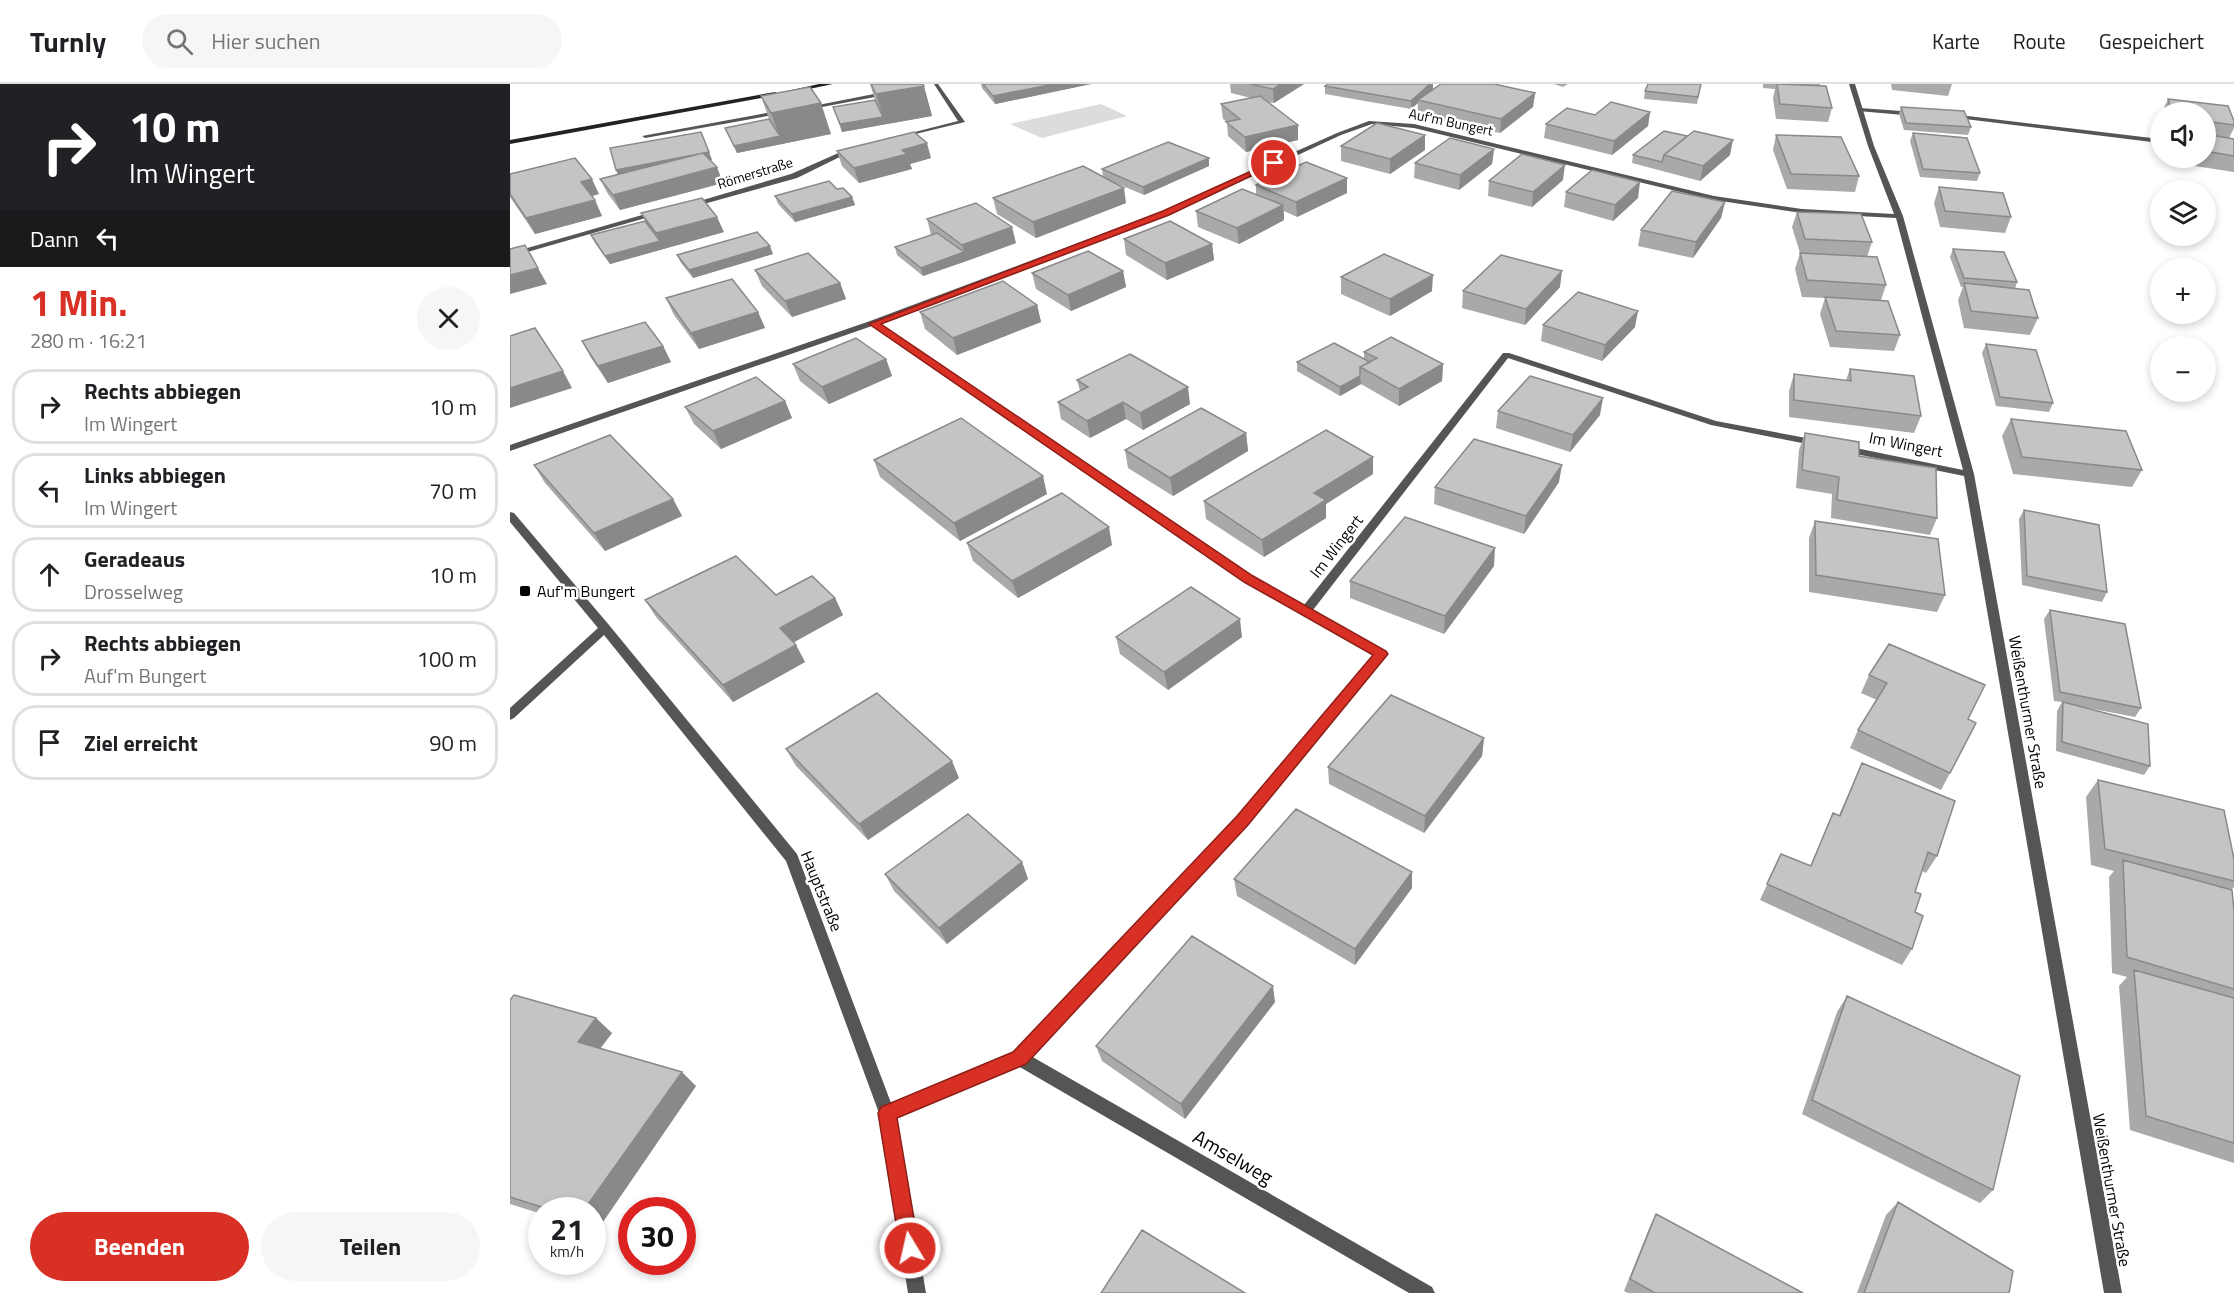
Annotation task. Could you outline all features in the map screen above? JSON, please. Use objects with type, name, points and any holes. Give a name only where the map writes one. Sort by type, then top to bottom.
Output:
[{"type":"street","points":[[510,142],[830,84]]},
{"type":"street","name":"Weißenthurmer Straße","points":[[1852,84],[1871,146],[1899,216],[1969,474],[2113,1293]]},
{"type":"street","points":[[888,140],[962,122],[940,85],[924,87]]},
{"type":"street","points":[[645,136],[901,91]]},
{"type":"street","points":[[1860,110],[1928,114]]},
{"type":"street","points":[[1939,115],[1991,119],[2150,140]]},
{"type":"street","name":"Auf'm Bungert","points":[[510,447],[873,324],[1166,213],[1339,134],[1371,122],[1414,126],[1714,198],[1802,211],[1899,216]]},
{"type":"street","name":"Römerstraße","points":[[680,208],[794,176],[856,148]]},
{"type":"street","points":[[510,255],[669,211]]},
{"type":"street","points":[[873,324],[1249,579],[1382,654],[1243,820],[1020,1058],[887,1113]]},
{"type":"street","name":"Im Wingert","points":[[1306,611],[1506,355],[1714,423],[1969,474]]},
{"type":"street","name":"Hauptstraße","points":[[510,516],[605,628],[792,858],[887,1113],[917,1293]]},
{"type":"street","points":[[510,715],[605,628]]},
{"type":"street","name":"Amselweg","points":[[1020,1058],[1426,1293]]},
{"type":"shaded area","points":[[1101,104],[1127,116],[1042,138],[1010,124]]},
{"type":"building","points":[[871,84],[923,84],[924,86],[876,94]]},
{"type":"building","points":[[983,84],[1054,84],[993,96]]},
{"type":"building","points":[[1250,84],[1281,84],[1273,89]]},
{"type":"building","points":[[1328,84],[1430,84],[1411,101],[1325,86]]},
{"type":"building","points":[[1441,84],[1494,84],[1535,93],[1501,119],[1418,100]]},
{"type":"building","points":[[1648,84],[1701,84],[1698,97],[1645,91]]},
{"type":"building","points":[[1777,84],[1826,86],[1832,108],[1780,104]]},
{"type":"building","points":[[810,87],[821,103],[771,113],[761,96]]},
{"type":"building","points":[[1260,96],[1298,125],[1245,137],[1226,122],[1240,119],[1221,104]]},
{"type":"building","points":[[2168,99],[2194,102],[2169,102]]},
{"type":"building","points":[[875,100],[883,117],[840,124],[833,107]]},
{"type":"building","points":[[1611,102],[1650,112],[1614,141],[1546,124],[1567,108],[1595,115]]},
{"type":"building","points":[[2216,105],[2228,106],[2234,125],[2216,123]]},
{"type":"building","points":[[1901,107],[1964,111],[1971,127],[1906,123]]},
{"type":"building","points":[[769,119],[780,136],[734,146],[725,128]]},
{"type":"building","points":[[1377,123],[1425,135],[1390,159],[1341,146]]},
{"type":"building","points":[[1664,131],[1687,136],[1664,155],[1662,162],[1633,155]]},
{"type":"building","points":[[1694,131],[1733,140],[1703,166],[1664,155]]},
{"type":"building","points":[[701,132],[709,152],[616,170],[610,148]]},
{"type":"building","points":[[914,132],[927,143],[902,150],[907,154],[854,168],[837,151]]},
{"type":"building","points":[[1913,133],[1967,138],[1980,173],[1923,169]]},
{"type":"building","points":[[1776,135],[1841,137],[1859,176],[1791,174]]},
{"type":"building","points":[[2216,136],[2234,139],[2234,156],[2216,153]]},
{"type":"building","points":[[1450,138],[1494,149],[1460,175],[1415,163]]},
{"type":"building","points":[[1168,142],[1209,158],[1143,187],[1102,169]]},
{"type":"building","points":[[703,153],[717,167],[613,195],[600,179]]},
{"type":"building","points":[[1522,154],[1565,165],[1533,192],[1489,181]]},
{"type":"building","points":[[575,158],[592,179],[581,182],[595,200],[526,218],[510,194],[510,174]]},
{"type":"building","points":[[1306,162],[1347,178],[1296,202],[1256,185]]},
{"type":"building","points":[[1083,166],[1124,188],[1033,222],[993,198]]},
{"type":"building","points":[[1592,170],[1640,182],[1615,205],[1566,192]]},
{"type":"building","points":[[829,181],[837,189],[843,188],[852,197],[792,214],[775,196]]},
{"type":"building","points":[[1939,187],[2003,193],[2011,217],[1945,211]]},
{"type":"building","points":[[1242,189],[1283,205],[1237,228],[1196,211]]},
{"type":"building","points":[[1672,191],[1725,202],[1696,242],[1641,230]]},
{"type":"building","points":[[702,198],[717,217],[656,233],[641,213]]},
{"type":"building","points":[[976,203],[1012,227],[962,245],[927,219]]},
{"type":"building","points":[[1797,212],[1861,214],[1872,242],[1805,239]]},
{"type":"building","points":[[645,221],[660,241],[605,256],[591,235]]},
{"type":"building","points":[[1170,221],[1212,244],[1165,263],[1124,239]]},
{"type":"building","points":[[757,232],[770,246],[689,270],[677,255]]},
{"type":"building","points":[[937,233],[964,252],[921,268],[895,247]]},
{"type":"building","points":[[525,245],[538,268],[510,275],[510,249]]},
{"type":"building","points":[[1953,249],[2004,252],[2017,282],[1964,278]]},
{"type":"building","points":[[1088,251],[1123,271],[1068,295],[1032,273]]},
{"type":"building","points":[[808,253],[840,283],[785,301],[755,270]]},
{"type":"building","points":[[1800,253],[1877,257],[1886,285],[1807,280]]},
{"type":"building","points":[[1384,254],[1433,275],[1390,299],[1341,277]]},
{"type":"building","points":[[1501,255],[1562,271],[1526,309],[1463,291]]},
{"type":"building","points":[[732,279],[758,312],[691,333],[666,298]]},
{"type":"building","points":[[1003,281],[1037,305],[953,338],[920,312]]},
{"type":"building","points":[[1964,283],[2029,290],[2038,318],[1971,311]]},
{"type":"building","points":[[1578,292],[1638,311],[1605,345],[1543,325]]},
{"type":"building","points":[[1825,297],[1888,301],[1900,335],[1836,331]]},
{"type":"building","points":[[645,322],[663,346],[598,366],[582,341]]},
{"type":"building","points":[[535,328],[563,371],[510,388],[510,336]]},
{"type":"building","points":[[1391,337],[1443,364],[1399,389],[1360,367],[1377,358],[1364,352]]},
{"type":"building","points":[[856,338],[886,359],[822,387],[793,364]]},
{"type":"building","points":[[1334,343],[1370,362],[1360,367],[1360,376],[1340,387],[1297,362]]},
{"type":"building","points":[[1986,344],[2036,350],[2053,403],[2000,397]]},
{"type":"building","points":[[1130,354],[1188,387],[1140,413],[1123,402],[1087,421],[1058,402],[1088,387],[1077,380]]},
{"type":"building","points":[[1850,369],[1914,376],[1921,416],[1794,400],[1794,374],[1851,381]]},
{"type":"building","points":[[1530,376],[1603,398],[1573,435],[1498,411]]},
{"type":"building","points":[[756,377],[785,401],[713,431],[685,407]]},
{"type":"building","points":[[1201,408],[1246,433],[1170,478],[1125,450]]},
{"type":"building","points":[[961,418],[1043,476],[954,523],[874,460]]},
{"type":"building","points":[[2011,419],[2126,431],[2142,470],[2022,457]]},
{"type":"building","points":[[1326,430],[1373,457],[1314,493],[1326,500],[1262,540],[1204,501]]},
{"type":"building","points":[[1805,433],[1859,442],[1859,456],[1936,468],[1937,518],[1837,500],[1839,477],[1802,470]]},
{"type":"building","points":[[610,435],[673,499],[594,533],[534,465]]},
{"type":"building","points":[[1474,439],[1562,465],[1526,516],[1435,487]]},
{"type":"building","points":[[1062,493],[1109,527],[1012,581],[967,543]]},
{"type":"building","points":[[2024,510],[2099,525],[2107,592],[2027,576]]},
{"type":"building","points":[[1405,517],[1495,548],[1445,616],[1350,581]]},
{"type":"building","points":[[1815,521],[1938,539],[1945,595],[1816,575]]},
{"type":"building","points":[[736,556],[776,595],[812,576],[835,598],[780,628],[796,645],[723,685],[645,600]]},
{"type":"building","points":[[1191,587],[1240,619],[1164,672],[1116,637]]},
{"type":"building","points":[[2050,610],[2125,624],[2141,708],[2060,692]]},
{"type":"building","points":[[1889,644],[1985,685],[1968,719],[1976,723],[1950,773],[1858,730],[1887,683],[1869,675]]},
{"type":"building","points":[[877,693],[952,761],[859,824],[786,749]]},
{"type":"building","points":[[1391,695],[1484,738],[1425,816],[1328,767]]},
{"type":"building","points":[[2063,702],[2148,724],[2150,766],[2062,742]]},
{"type":"building","points":[[1862,763],[1955,801],[1937,856],[1928,852],[1915,892],[1921,894],[1915,912],[1923,916],[1912,949],[1767,884],[1781,854],[1811,866],[1833,813],[1840,816]]},
{"type":"building","points":[[2098,780],[2224,810],[2234,859],[2234,881],[2105,849]]},
{"type":"building","points":[[1296,809],[1412,872],[1355,949],[1234,879]]},
{"type":"building","points":[[968,814],[1022,862],[939,928],[885,874]]},
{"type":"building","points":[[2123,860],[2232,890],[2234,989],[2127,957]]},
{"type":"building","points":[[1192,936],[1273,986],[1181,1104],[1096,1046]]},
{"type":"building","points":[[2134,970],[2234,998],[2234,1143],[2146,1116]]},
{"type":"building","points":[[514,995],[596,1018],[578,1042],[682,1072],[593,1197],[528,1197],[528,1203],[510,1197],[510,1000]]},
{"type":"building","points":[[1847,996],[2020,1076],[1993,1190],[1812,1100]]},
{"type":"building","points":[[1898,1202],[2013,1271],[2009,1293],[1864,1293]]},
{"type":"building","points":[[1656,1214],[1803,1293],[1655,1293],[1630,1279]]},
{"type":"building","points":[[1142,1230],[1245,1293],[1101,1293]]},
{"type":"place","name":"Auf'm Bungert","points":[[525,591]]},
{"type":"route","points":[[910,1248],[887,1113],[1020,1058],[1243,820],[1382,654],[1249,579],[873,324],[1166,213],[1274,163]]}]
